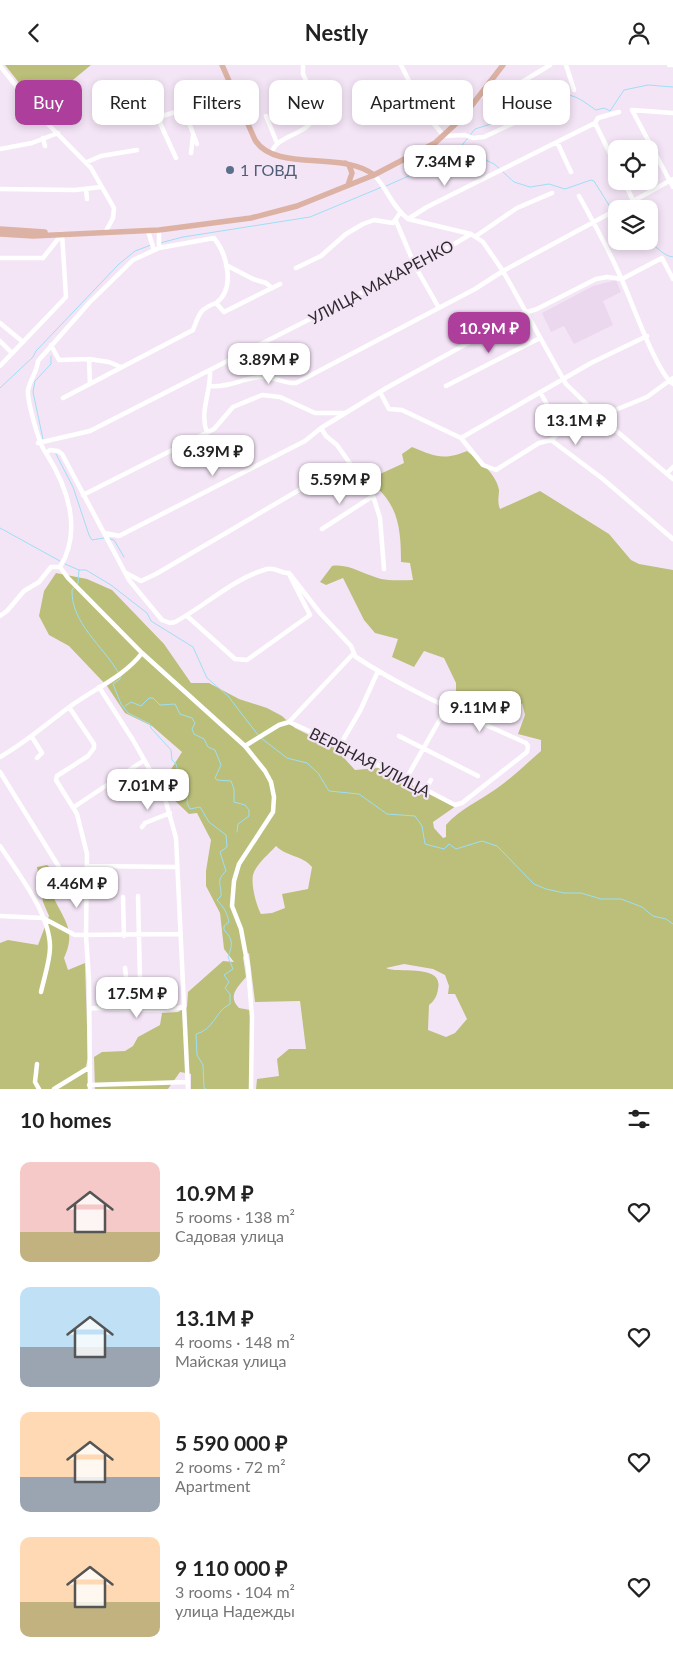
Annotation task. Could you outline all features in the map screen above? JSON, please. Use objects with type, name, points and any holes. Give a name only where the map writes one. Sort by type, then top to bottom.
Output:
[{"type":"main road","points":[[222,65],[258,145],[271,153],[289,157],[358,165],[374,175]]},
{"type":"main road","points":[[0,234],[33,236],[148,231],[270,214],[374,175],[424,150],[444,136],[480,96],[503,65]]},
{"type":"main road","points":[[343,162],[349,165],[352,173],[352,178],[347,186]]},
{"type":"main road","points":[[0,229],[62,234]]},
{"type":"street","points":[[303,65],[303,74],[306,80]]},
{"type":"street","points":[[400,65],[425,113],[444,136],[484,137],[510,125]]},
{"type":"street","points":[[480,96],[497,97],[550,65]]},
{"type":"street","points":[[566,65],[574,90]]},
{"type":"street","points":[[0,66],[34,109],[87,162],[114,208],[113,218],[105,233]]},
{"type":"street","points":[[673,113],[632,109],[673,187]]},
{"type":"street","points":[[176,158],[160,123],[162,117],[179,111],[186,115],[197,144]]},
{"type":"street","points":[[408,219],[415,213],[594,123],[598,118],[619,112]]},
{"type":"street","points":[[266,116],[277,143]]},
{"type":"street","points":[[594,123],[608,151]]},
{"type":"street","points":[[271,153],[277,143],[307,125]]},
{"type":"street","points":[[0,149],[12,148],[58,133]]},
{"type":"street","points":[[191,153],[194,135]]},
{"type":"street","points":[[43,139],[45,146]]},
{"type":"street","points":[[557,142],[571,172]]},
{"type":"street","points":[[87,162],[101,156],[137,150]]},
{"type":"street","points":[[374,175],[382,182],[400,213],[408,219],[473,235],[488,247],[571,391],[673,479]]},
{"type":"street","points":[[636,200],[671,180]]},
{"type":"street","points":[[0,189],[86,189],[101,187]]},
{"type":"street","points":[[86,189],[87,199]]},
{"type":"street","name":"УЛИЦА МАКАРЕНКО","points":[[38,443],[90,431],[473,235],[517,208],[552,193]]},
{"type":"street","points":[[579,196],[622,279],[658,364],[668,381],[673,385]]},
{"type":"street","points":[[296,268],[321,256],[346,234],[363,224],[374,220],[390,224],[396,221],[400,213]]},
{"type":"street","points":[[210,386],[224,387],[262,377],[277,379],[288,384],[296,383],[439,308],[608,215]]},
{"type":"street","points":[[396,221],[415,265],[439,308]]},
{"type":"street","points":[[156,246],[159,230]]},
{"type":"street","points":[[148,231],[156,246]]},
{"type":"street","points":[[0,258],[43,258],[62,234]]},
{"type":"street","points":[[0,366],[66,297],[62,234]]},
{"type":"street","points":[[60,567],[68,546],[71,519],[63,482],[38,443],[28,391],[37,369],[38,361],[115,275],[133,260],[156,246],[214,238],[218,243],[226,265],[227,292],[216,303],[200,311],[193,330],[63,398]]},
{"type":"street","points":[[104,533],[114,537],[125,534],[288,450],[305,441],[321,428],[381,394],[388,387],[526,312],[596,279],[607,277],[622,279],[662,258],[673,279]]},
{"type":"street","points":[[226,265],[253,279],[266,283],[272,288]]},
{"type":"street","points":[[216,303],[224,312],[280,284]]},
{"type":"street","points":[[0,323],[23,342]]},
{"type":"street","points":[[461,438],[621,347],[647,336]]},
{"type":"street","points":[[446,386],[540,338]]},
{"type":"street","points":[[0,341],[12,353]]},
{"type":"street","points":[[51,345],[59,360],[89,359],[109,362],[121,367]]},
{"type":"street","points":[[89,359],[90,384]]},
{"type":"street","points":[[207,433],[203,414],[210,386],[210,371]]},
{"type":"street","points":[[603,420],[608,413],[647,397],[673,378]]},
{"type":"street","points":[[381,394],[389,409],[402,410],[461,438],[483,465],[496,470],[539,443],[551,440],[559,433],[560,427],[540,392]]},
{"type":"street","points":[[83,495],[207,433],[219,425],[224,415],[233,407],[262,395],[280,397],[315,413],[347,413]]},
{"type":"street","points":[[321,428],[356,468],[373,496],[380,518],[384,569]]},
{"type":"street","points":[[551,440],[603,479],[673,539]]},
{"type":"street","points":[[46,453],[50,450],[58,451],[62,455],[126,573],[134,586],[162,620],[173,623],[241,581],[266,569],[273,568],[281,573],[291,574],[320,613],[351,646],[356,657],[378,671],[447,707],[406,779]]},
{"type":"street","points":[[667,473],[673,467]]},
{"type":"street","points":[[126,573],[141,581],[156,574],[328,473]]},
{"type":"street","points":[[322,529],[373,496]]},
{"type":"street","points":[[0,616],[7,611],[24,591],[39,582],[52,567],[60,567]]},
{"type":"street","points":[[60,567],[78,589],[142,653],[244,745],[265,771],[271,782],[274,797],[273,812],[239,864],[234,881],[232,906],[241,929],[248,967],[252,1017],[251,1089]]},
{"type":"street","points":[[187,616],[234,659],[247,660],[310,614],[288,573]]},
{"type":"street","points":[[0,757],[32,737],[70,707],[116,676],[136,661],[142,653]]},
{"type":"street","name":"ВЕРБНАЯ УЛИЦА","points":[[354,653],[289,722],[340,745],[458,805],[527,752],[528,746],[526,743],[447,707]]},
{"type":"street","points":[[340,745],[360,711],[378,671]]},
{"type":"street","points":[[99,687],[133,740],[143,761],[164,795],[176,838],[188,1089]]},
{"type":"street","points":[[70,707],[94,744],[94,748],[88,755],[56,775],[58,785],[74,807],[86,843],[86,936],[90,1008],[90,1087],[188,1082]]},
{"type":"street","points":[[244,745],[279,725],[289,722]]},
{"type":"street","points":[[399,736],[478,776]]},
{"type":"street","points":[[32,737],[42,753],[37,758]]},
{"type":"street","points":[[74,807],[143,761]]},
{"type":"street","points":[[0,772],[72,888]]},
{"type":"street","points":[[425,789],[431,780]]},
{"type":"street","points":[[142,827],[145,823],[170,813]]},
{"type":"street","points":[[0,847],[43,917],[50,949],[41,992]]},
{"type":"street","points":[[87,866],[176,867]]},
{"type":"street","points":[[125,968],[126,985],[129,987],[137,986],[140,979],[138,896]]},
{"type":"street","points":[[123,897],[124,936]]},
{"type":"street","points":[[0,915],[43,917],[65,932],[86,936],[181,934]]},
{"type":"street","points":[[90,1008],[159,1009],[184,1007]]},
{"type":"street","points":[[38,1064],[35,1082],[39,1089]]},
{"type":"street","points":[[54,1089],[90,1067]]},
{"type":"shaded area","points":[[616,280],[621,292],[603,301],[613,325],[574,344],[564,326],[551,332],[542,313],[593,286]]},
{"type":"green space","points":[[5,65],[91,65],[73,80],[17,80]]},
{"type":"green space","points":[[412,447],[426,453],[445,457],[467,451],[494,478],[499,490],[498,501],[500,509],[540,491],[609,534],[631,560],[639,564],[673,570],[673,1089],[256,1089],[257,1079],[279,1076],[277,1059],[289,1049],[306,1049],[300,1001],[255,1002],[249,953],[243,957],[246,977],[237,988],[234,999],[239,1008],[250,1010],[250,1089],[191,1089],[191,1074],[180,1072],[168,1089],[95,1089],[94,1057],[102,1052],[125,1051],[133,1046],[138,1037],[160,1025],[162,1013],[178,1012],[187,1007],[188,992],[223,961],[234,962],[224,949],[220,913],[206,886],[206,871],[211,840],[197,813],[189,814],[170,796],[170,771],[182,752],[152,726],[125,713],[107,686],[69,646],[49,635],[39,616],[44,591],[56,573],[87,579],[112,590],[164,644],[191,683],[209,683],[239,699],[267,708],[282,716],[295,728],[335,748],[355,770],[378,768],[456,806],[433,822],[434,828],[443,838],[446,837],[446,825],[451,819],[502,785],[519,771],[541,751],[541,740],[518,734],[525,715],[522,703],[512,715],[456,693],[456,683],[444,658],[424,651],[414,667],[392,657],[398,639],[375,633],[364,620],[343,578],[326,585],[320,582],[332,566],[344,566],[381,579],[413,580],[410,563],[401,562],[400,537],[396,516],[385,497],[367,480],[404,463],[402,454]],"holes":[[[276,846],[280,850],[304,860],[312,867],[308,889],[282,894],[285,908],[272,913],[261,914],[254,895],[253,875],[260,863]],[[404,964],[433,969],[445,975],[449,986],[448,994],[455,994],[467,1019],[455,1033],[446,1037],[428,1030],[429,1005],[436,996],[438,981],[434,976],[427,973],[386,968]]]},
{"type":"green space","points":[[47,865],[58,875],[51,891],[69,931],[68,948],[64,958],[68,970],[85,963],[88,1058],[86,1066],[89,1069],[89,1089],[0,1089],[0,943],[8,940],[38,945],[49,916],[43,902],[37,867]]},
{"type":"waterway","points":[[459,149],[475,129],[514,117],[561,95],[575,97],[596,110],[604,108],[610,111],[624,90],[648,85],[673,87]]},
{"type":"waterway","points":[[386,186],[420,171],[452,150],[468,151],[500,169]]},
{"type":"waterway","points":[[503,172],[514,182],[530,187],[549,184],[565,189],[591,180],[594,181],[608,204]]},
{"type":"waterway","points":[[160,243],[183,237],[310,217],[382,187]]},
{"type":"waterway","points":[[0,388],[33,357],[36,351],[119,264],[135,251],[151,245]]},
{"type":"waterway","points":[[658,249],[673,257]]},
{"type":"waterway","points":[[43,439],[33,392],[35,381],[51,364],[51,356]]},
{"type":"waterway","points":[[56,454],[73,487],[89,535],[92,540],[104,538]]},
{"type":"waterway","points":[[0,528],[60,561]]},
{"type":"waterway","points":[[110,539],[114,540],[124,557]]},
{"type":"waterway","points":[[65,564],[79,570],[86,570],[111,585],[147,613],[151,621],[193,647],[207,678],[228,696],[258,735]]},
{"type":"waterway","points":[[79,570],[78,583],[72,590],[73,602],[77,613],[82,624],[118,672]]},
{"type":"waterway","points":[[120,676],[120,679],[113,684],[121,704],[128,713],[150,724],[151,728],[171,750],[172,760],[176,764],[180,779],[188,791],[187,803],[190,809],[200,807],[209,822],[226,835],[227,847],[220,852],[226,871],[221,878],[221,896],[217,900],[225,910],[229,922],[224,926],[224,930],[231,942],[228,957],[233,969],[224,975],[229,982],[225,988],[230,994],[230,1004],[221,1011],[207,1029],[196,1034],[197,1055],[203,1065],[204,1088],[206,1089]]},
{"type":"waterway","points":[[125,706],[131,702],[141,706],[149,698],[153,698],[160,705],[175,704],[180,714],[192,718],[195,723],[192,729],[194,734],[204,739],[208,747],[215,750],[221,765],[215,778],[217,780],[231,781],[234,789],[234,802],[245,805],[249,810],[249,816],[238,824],[237,832]]},
{"type":"waterway","points":[[261,738],[287,758],[307,763],[318,773],[329,791],[359,794],[387,814],[415,816],[422,826],[425,844],[444,849],[449,844],[456,849],[482,841],[497,846],[534,884],[564,893],[581,893],[601,899],[621,899],[642,907],[653,916],[666,919],[673,924]]},
{"type":"place","name":"1 ГОВД","points":[[230,170]]}]
